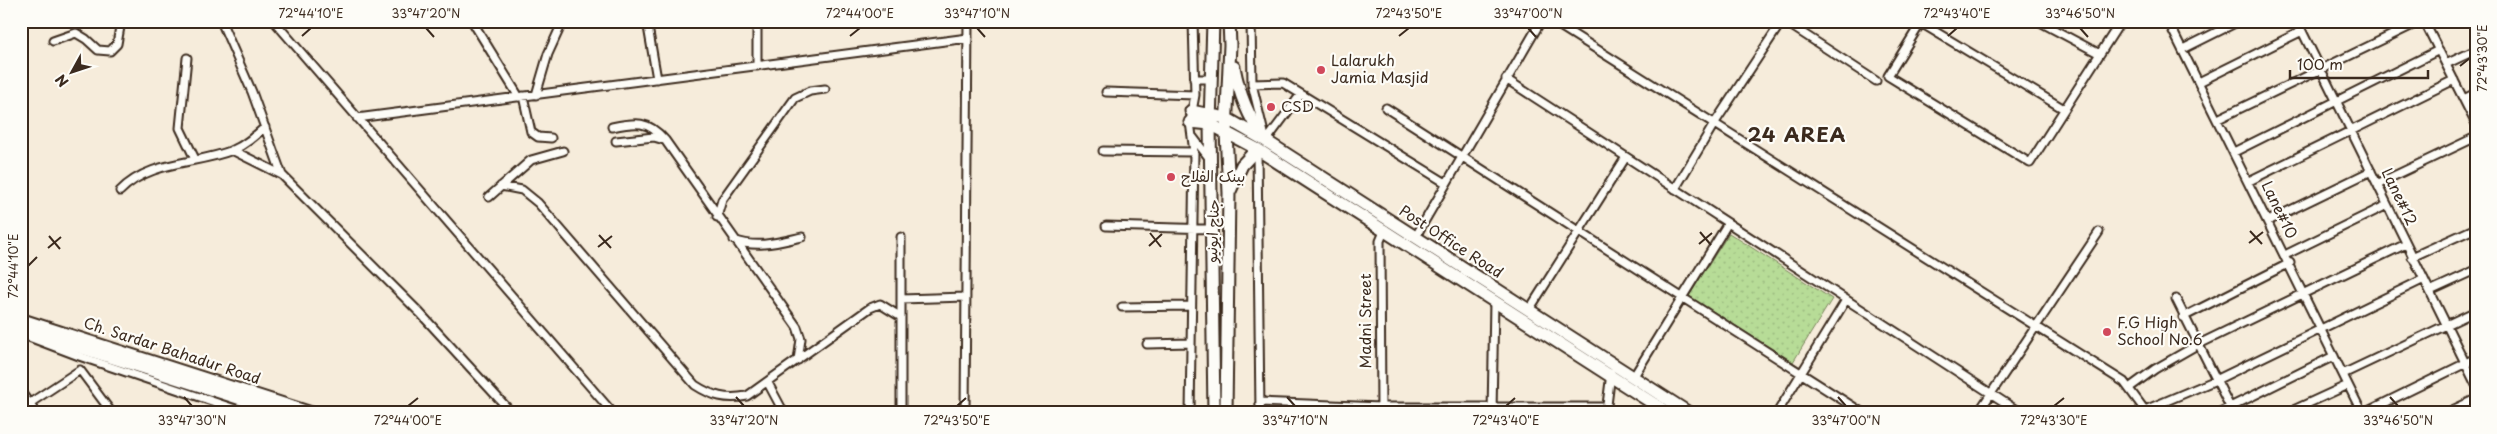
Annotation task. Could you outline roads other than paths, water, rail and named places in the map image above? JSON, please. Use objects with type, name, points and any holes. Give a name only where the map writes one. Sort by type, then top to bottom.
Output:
[{"type":"main road","name":"جناح ایونیو","points":[[1212,21],[1210,119],[1213,229],[1214,413]]},
{"type":"main road","name":"جناح ایونیو","points":[[1226,413],[1229,192],[1226,118],[1230,46],[1229,21]]},
{"type":"main road","points":[[1229,192],[1242,164],[1262,145],[1239,94],[1230,46]]},
{"type":"main road","name":"Post Office Road","points":[[1191,116],[1210,119],[1226,118],[1262,145],[1388,226],[1494,301],[1668,413]]},
{"type":"main road","name":"Post Office Road","points":[[1210,119],[1226,132],[1262,145]]},
{"type":"main road","name":"Post Office Road","points":[[1388,226],[1416,236],[1689,413]]},
{"type":"main road","name":"Ch. Sardar Bahadur Road","points":[[21,319],[313,413]]},
{"type":"main road","name":"Ch. Sardar Bahadur Road","points":[[21,329],[283,413]]},
{"type":"street","points":[[53,41],[76,33],[86,38],[98,50],[110,52],[117,44],[121,21]]},
{"type":"street","points":[[221,21],[252,92],[282,175]]},
{"type":"street","points":[[274,21],[612,413]]},
{"type":"street","points":[[472,21],[521,96],[531,132],[538,137],[551,138]]},
{"type":"street","points":[[536,95],[548,54],[563,21]]},
{"type":"street","points":[[647,21],[657,79]]},
{"type":"street","points":[[757,21],[757,66]]},
{"type":"street","points":[[965,413],[968,21]]},
{"type":"street","points":[[1190,413],[1194,152],[1191,116],[1195,95],[1193,21]]},
{"type":"street","points":[[1251,21],[1252,84],[1262,145],[1260,413]]},
{"type":"street","points":[[1416,236],[1542,21]]},
{"type":"street","points":[[1552,21],[2035,328],[2124,382],[2130,388],[2141,411],[2216,380],[2424,279]]},
{"type":"street","points":[[1675,189],[1714,124],[1783,21],[1876,80]]},
{"type":"street","points":[[2038,21],[2100,54]]},
{"type":"street","points":[[2064,109],[1922,22],[1888,76],[2030,162],[2121,21]]},
{"type":"street","name":"Lane#10","points":[[2168,21],[2363,413]]},
{"type":"street","points":[[2183,49],[2239,21]]},
{"type":"street","name":"Lane#12","points":[[2297,21],[2476,384]]},
{"type":"street","points":[[2218,119],[2424,23],[2437,21]]},
{"type":"street","points":[[2424,23],[2476,124]]},
{"type":"street","points":[[2199,82],[2302,31]]},
{"type":"street","points":[[357,118],[968,38]]},
{"type":"street","points":[[2234,152],[2439,50]]},
{"type":"street","points":[[2446,64],[2476,50]]},
{"type":"street","points":[[187,58],[180,128],[195,159]]},
{"type":"street","points":[[1194,79],[1212,78]]},
{"type":"street","points":[[1506,80],[2021,413]]},
{"type":"street","points":[[2249,181],[2454,80]]},
{"type":"street","points":[[1252,84],[1283,83],[1446,183]]},
{"type":"street","points":[[717,217],[722,200],[795,98],[810,91],[825,89]]},
{"type":"street","points":[[1106,92],[1195,95]]},
{"type":"street","points":[[1262,145],[1301,94]]},
{"type":"street","points":[[2464,99],[2476,94]]},
{"type":"street","points":[[1386,108],[1862,413]]},
{"type":"street","points":[[612,127],[626,124],[646,124],[655,129],[665,140],[717,217],[797,328],[801,339],[798,360]]},
{"type":"street","points":[[120,190],[140,174],[232,150],[249,141],[265,128]]},
{"type":"street","points":[[1193,136],[1212,161]]},
{"type":"street","points":[[616,141],[654,137],[665,140]]},
{"type":"street","points":[[2377,184],[2476,137]]},
{"type":"street","points":[[232,150],[282,175],[420,313],[512,413]]},
{"type":"street","points":[[488,197],[531,160],[563,151]]},
{"type":"street","points":[[1103,151],[1194,152]]},
{"type":"street","points":[[1529,310],[1626,157]]},
{"type":"street","points":[[2268,221],[2371,171]]},
{"type":"street","points":[[501,186],[522,190],[538,203],[695,384],[719,398],[734,399],[747,396],[768,383],[870,308],[880,304],[901,317]]},
{"type":"street","points":[[2285,255],[2387,204]]},
{"type":"street","points":[[1634,376],[1728,223]]},
{"type":"street","points":[[1106,226],[1213,229]]},
{"type":"street","name":"Madni Street","points":[[1381,410],[1380,241],[1388,226]]},
{"type":"street","points":[[2412,256],[2476,228]]},
{"type":"street","points":[[1978,413],[2099,232]]},
{"type":"street","points":[[734,240],[746,245],[758,246],[802,236]]},
{"type":"street","points":[[901,237],[901,413]]},
{"type":"street","points":[[2130,388],[2155,369],[2197,345],[2406,244]]},
{"type":"street","points":[[2183,317],[2290,264]]},
{"type":"street","points":[[2430,291],[2476,270]]},
{"type":"street","points":[[901,300],[966,297]]},
{"type":"street","points":[[2176,299],[2197,345],[2232,410]]},
{"type":"street","points":[[1777,413],[1799,374],[1846,300]]},
{"type":"street","points":[[1492,409],[1494,301]]},
{"type":"street","points":[[1122,307],[1191,306]]},
{"type":"street","points":[[2343,374],[2476,311]]},
{"type":"street","points":[[21,334],[79,356],[247,413]]},
{"type":"street","points":[[1147,344],[1191,343]]},
{"type":"street","points":[[79,356],[80,370],[112,413]]},
{"type":"street","points":[[2218,413],[2232,410],[2334,356]]},
{"type":"street","points":[[2363,413],[2476,358]]},
{"type":"street","points":[[1260,402],[1381,410],[1606,410],[1610,375],[1616,364]]},
{"type":"street","points":[[21,409],[80,370]]},
{"type":"street","points":[[768,383],[784,413]]},
{"type":"street","points":[[2287,413],[2348,384]]},
{"type":"street","points":[[21,392],[36,413]]},
{"type":"street","points":[[2446,413],[2476,399]]},
{"type":"place","name":"Lalarukh Jamia Masjid","points":[[1321,70]]},
{"type":"place","name":"CSD","points":[[1271,107]]},
{"type":"place","name":"بینک الفلاح","points":[[1171,177]]},
{"type":"place","name":"F.G High School No.6","points":[[2107,332]]},
{"type":"district","name":"24 AREA","points":[[1797,135]]}]
